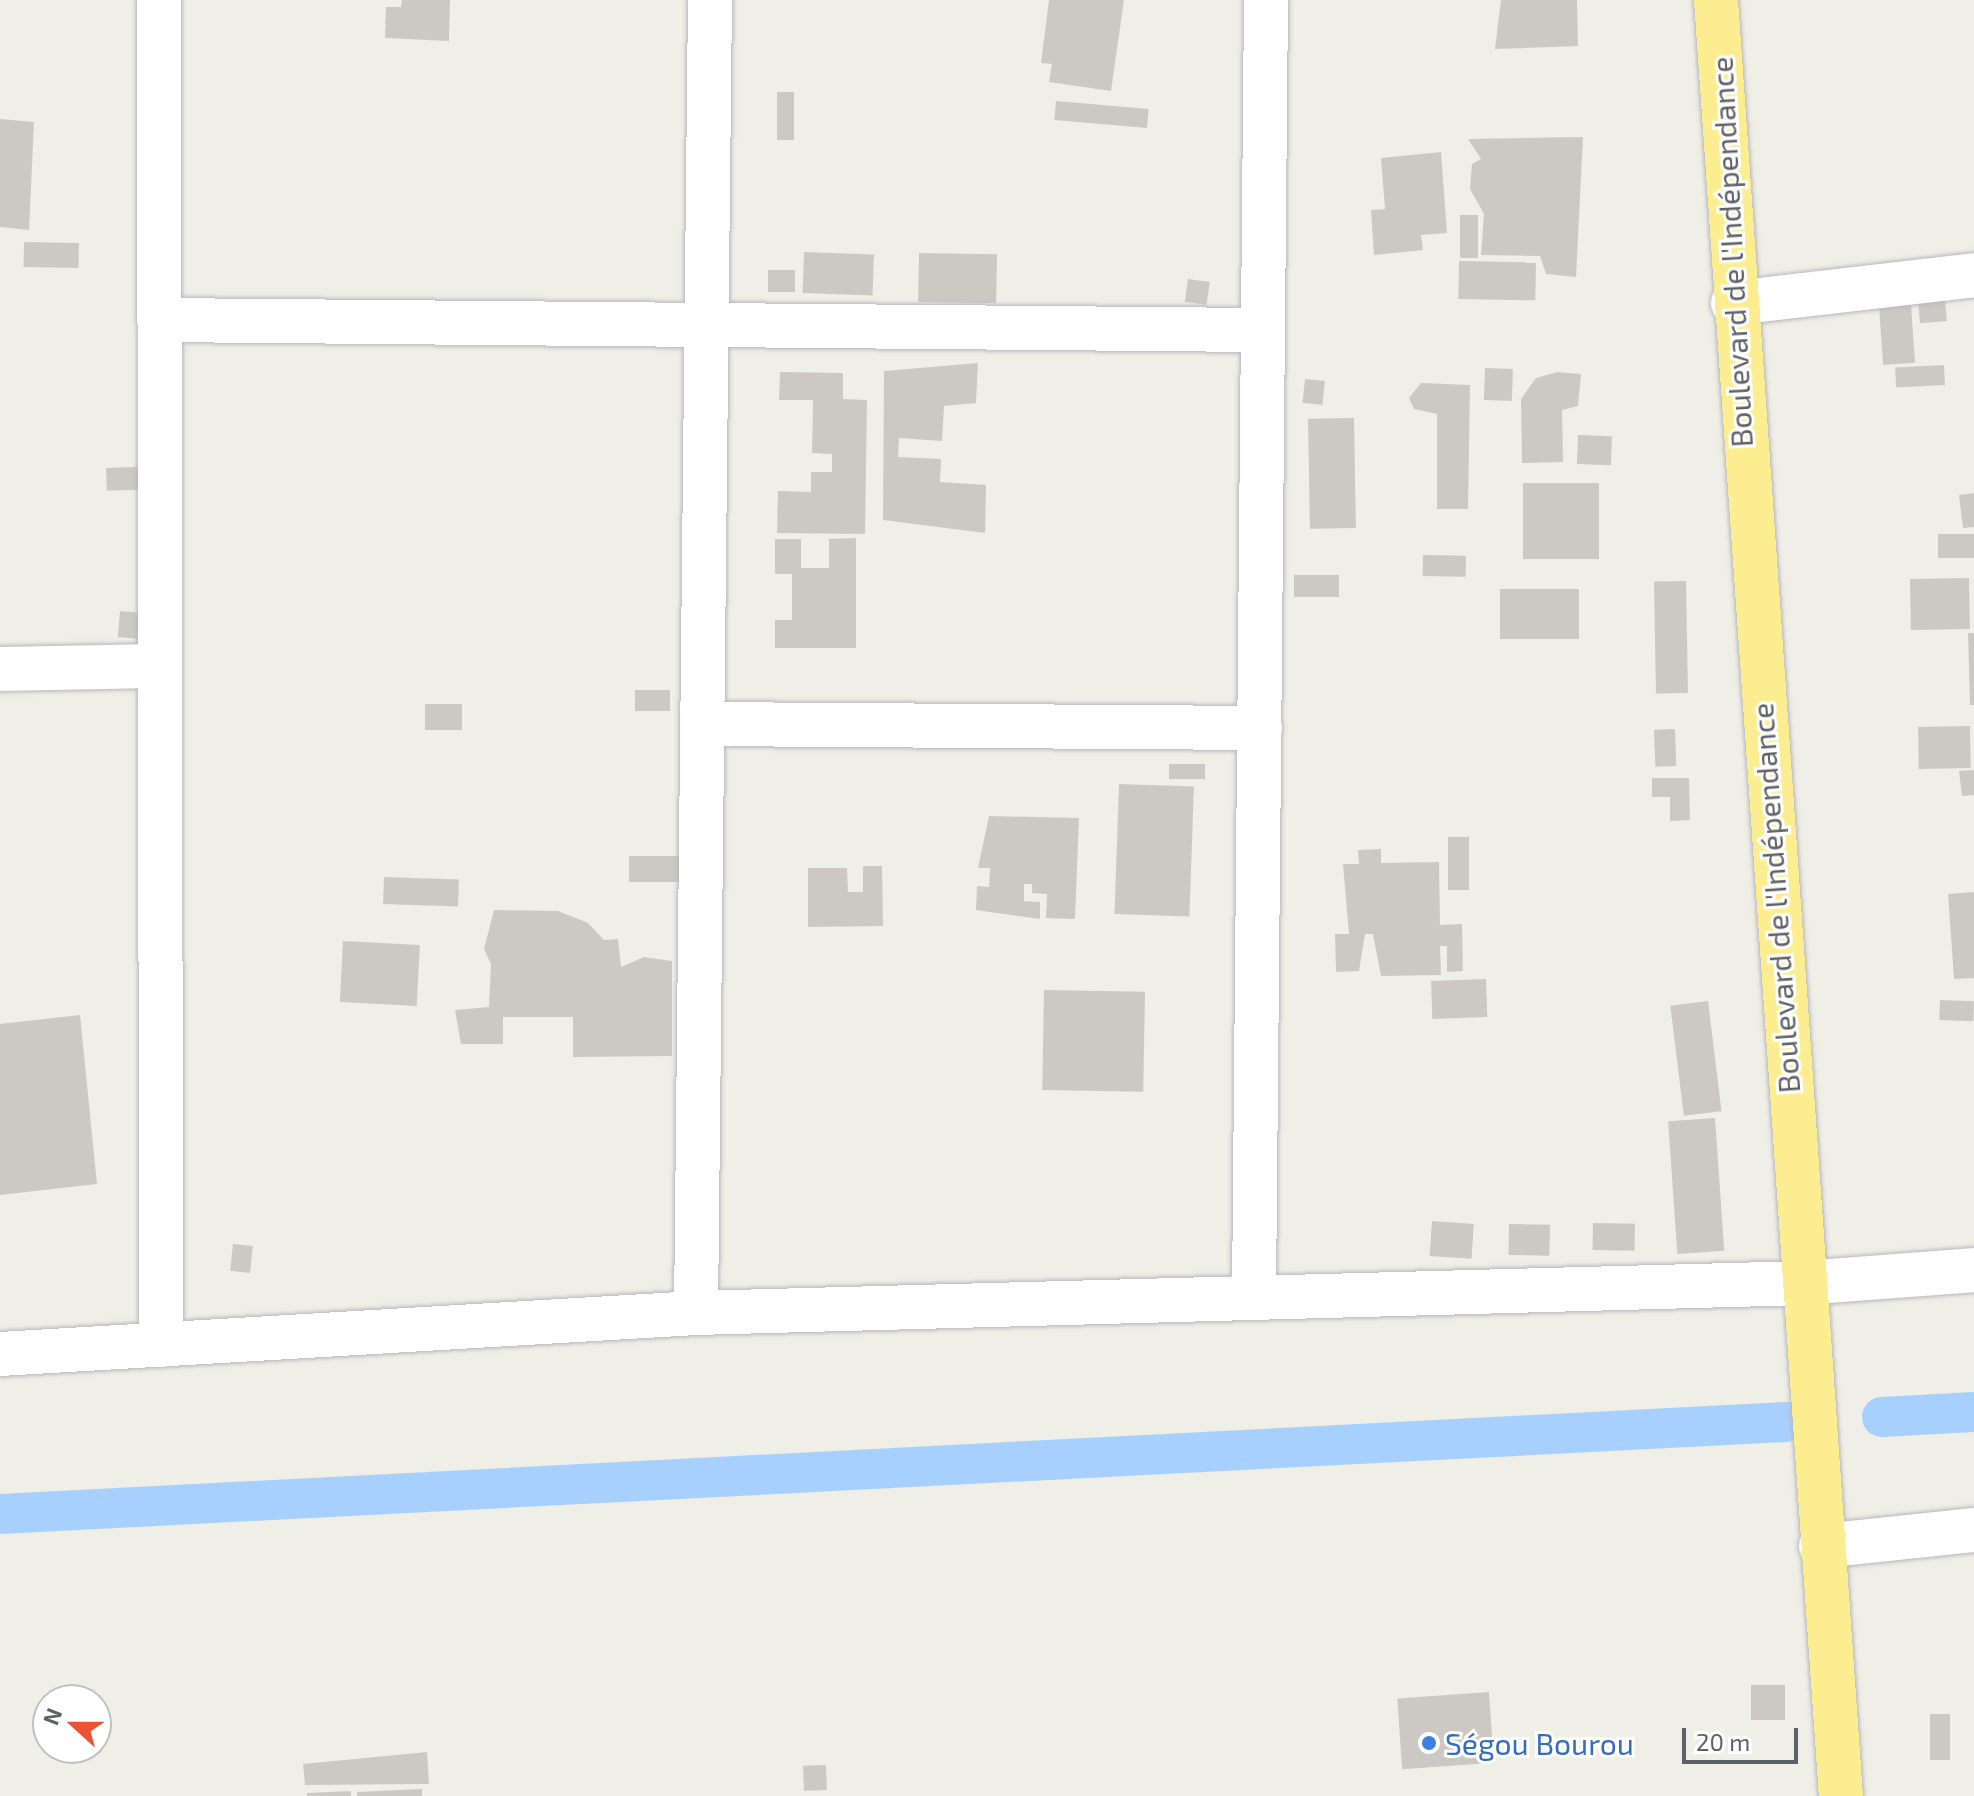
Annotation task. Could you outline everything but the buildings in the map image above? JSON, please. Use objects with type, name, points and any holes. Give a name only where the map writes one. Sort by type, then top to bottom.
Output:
[{"type":"highway","name":"Boulevard de l'Indépendance","points":[[1716,0],[1733,303],[1841,1796]]},
{"type":"street","points":[[159,0],[161,1345]]},
{"type":"street","points":[[696,1313],[710,325],[710,0]]},
{"type":"street","points":[[1254,1296],[1266,0]]},
{"type":"street","points":[[1733,303],[1974,275]]},
{"type":"street","points":[[159,320],[1263,330]]},
{"type":"street","points":[[0,669],[160,666]]},
{"type":"street","points":[[702,724],[1260,728]]},
{"type":"street","points":[[0,1354],[696,1313],[1803,1283],[1974,1270]]},
{"type":"street","points":[[1821,1546],[1974,1530]]},
{"type":"waterway","points":[[1882,1417],[1974,1412]]},
{"type":"waterway","points":[[0,1514],[1786,1422]]},
{"type":"place","name":"Ségou Bourou","points":[[1429,1743]]}]
